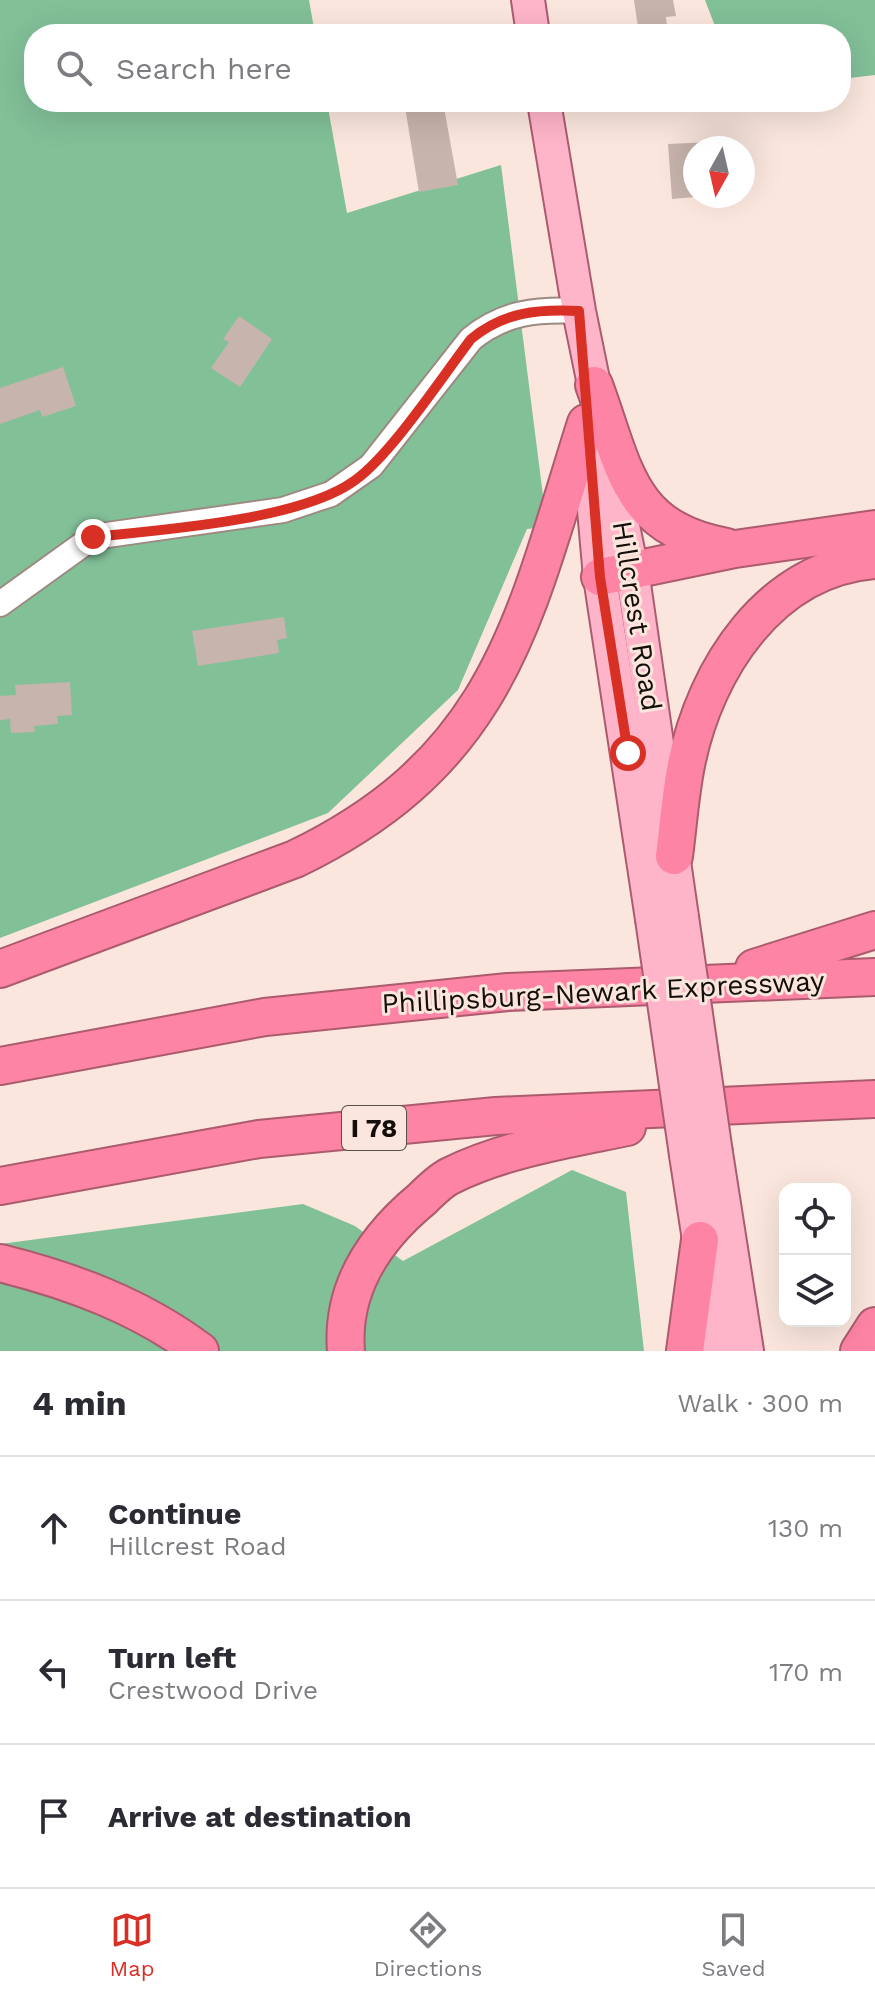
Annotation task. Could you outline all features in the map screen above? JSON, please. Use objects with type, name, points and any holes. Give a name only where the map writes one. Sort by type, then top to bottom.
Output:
[{"type":"highway","points":[[594,385],[637,500],[665,527],[691,540],[735,549]]},
{"type":"highway","points":[[0,969],[295,859],[331,842],[418,781],[455,741],[506,657],[532,596],[586,423]]},
{"type":"highway","points":[[616,573],[735,549],[875,529]]},
{"type":"highway","points":[[674,856],[686,765],[699,720],[726,658],[778,598],[826,569],[875,560]]},
{"type":"highway","points":[[709,982],[875,930]]},
{"type":"highway","name":"Phillipsburg-Newark Expressway","points":[[0,1066],[265,1017],[508,992],[875,977]]},
{"type":"highway","name":"I 78","points":[[0,1186],[259,1139],[496,1116],[752,1102],[875,1099]]},
{"type":"highway","points":[[346,1351],[345,1333],[351,1296],[364,1263],[398,1219],[449,1177],[545,1144],[752,1102]]},
{"type":"highway","points":[[685,1351],[700,1240]]},
{"type":"highway","points":[[0,1263],[57,1278],[116,1300],[200,1351]]},
{"type":"highway","points":[[859,1351],[875,1326]]},
{"type":"main road","points":[[528,0],[532,24]]},
{"type":"main road","name":"Hillcrest Road","points":[[546,112],[594,385],[616,573],[701,1154],[747,1351]]},
{"type":"main road","name":"Hillcrest Road","points":[[579,311],[586,423],[674,856],[667,918]]},
{"type":"main road","name":"Hillcrest Road","points":[[701,1154],[700,1240],[716,1351]]},
{"type":"street","points":[[0,604],[93,537],[283,510],[331,494],[371,466],[471,339],[488,325],[503,318],[542,309],[579,311]]},
{"type":"green space","points":[[0,0],[309,0],[313,24],[24,24],[24,112],[329,112],[347,213],[501,165],[547,527],[527,529],[458,690],[328,813],[0,938]]},
{"type":"green space","points":[[705,0],[875,0],[875,75],[851,78],[851,24],[714,24]]},
{"type":"green space","points":[[572,1170],[626,1192],[644,1351],[0,1351],[0,1244],[303,1204],[355,1226],[403,1261]]},
{"type":"building","points":[[634,0],[673,0],[676,16],[666,17],[667,24],[638,24]]},
{"type":"building","points":[[406,112],[445,112],[458,185],[419,192]]},
{"type":"building","points":[[683,143],[683,198],[672,199],[668,144]]},
{"type":"building","points":[[239,316],[272,339],[240,387],[211,368],[229,342],[223,339]]},
{"type":"building","points":[[63,367],[76,406],[42,417],[40,410],[0,424],[0,388]]},
{"type":"building","points":[[284,617],[287,638],[277,640],[279,653],[198,666],[192,631]]},
{"type":"building","points":[[70,682],[72,715],[57,716],[58,724],[34,726],[35,732],[11,733],[10,719],[0,720],[0,696],[16,695],[15,685]]},
{"type":"route","points":[[93,537],[283,510],[331,494],[355,481],[371,466],[471,339],[488,325],[503,318],[542,309],[579,311],[600,577],[628,753]]}]
